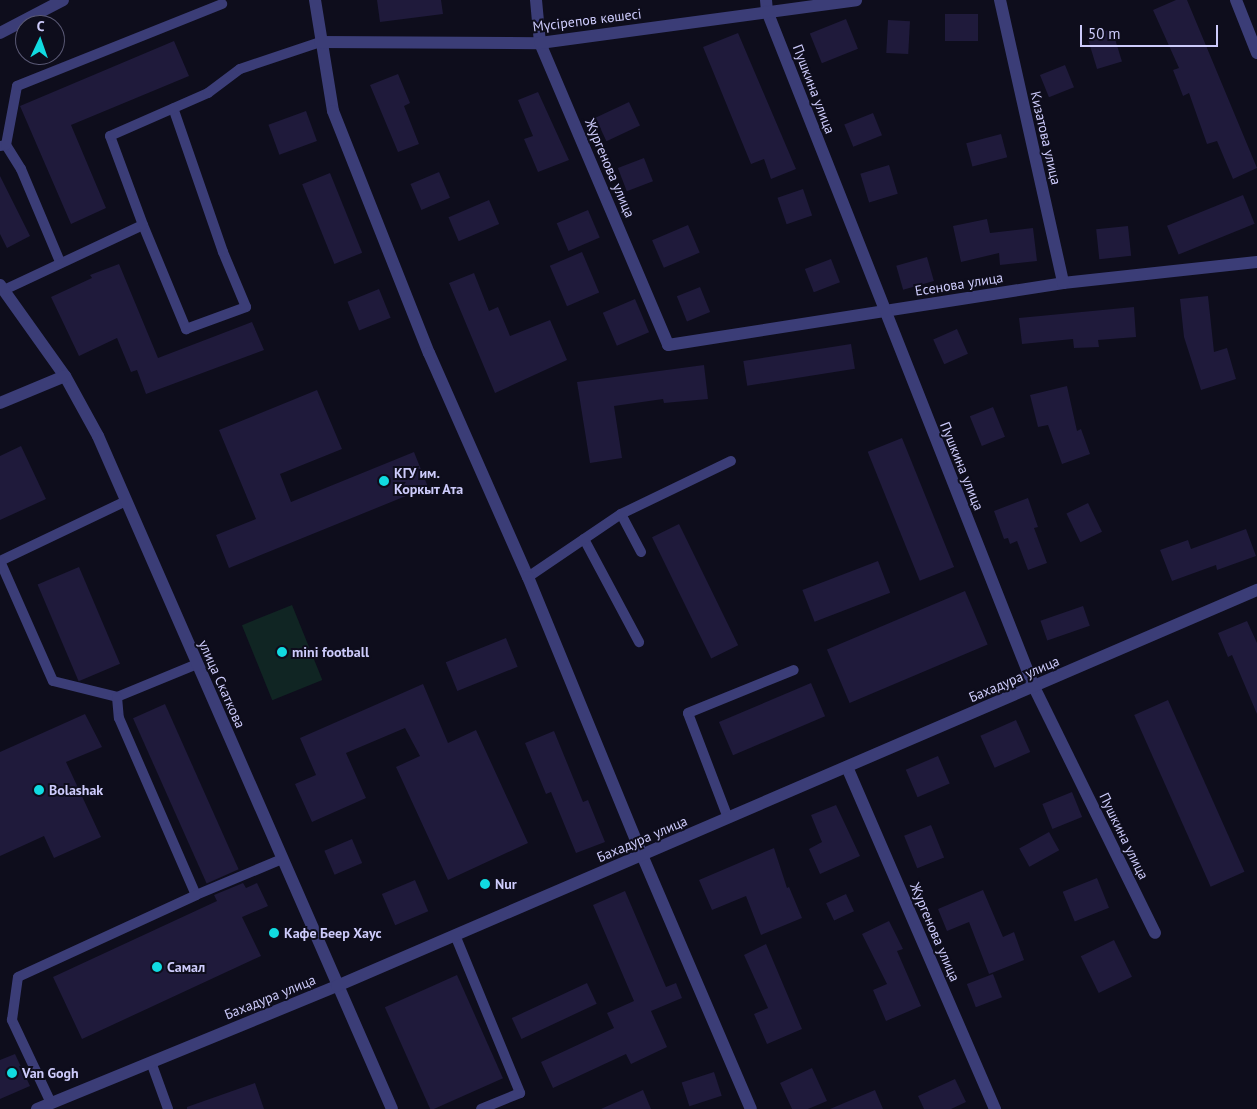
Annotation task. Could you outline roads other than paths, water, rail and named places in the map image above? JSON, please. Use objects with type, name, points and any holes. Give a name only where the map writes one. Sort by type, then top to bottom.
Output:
[{"type":"street","points":[[0,33],[64,0]]},
{"type":"street","points":[[315,0],[320,42],[333,111],[429,353],[528,577],[642,855],[751,1109]]},
{"type":"street","name":"Жургенова улица","points":[[536,0],[540,43],[668,345]]},
{"type":"street","name":"Мүсірепов көшесі","points":[[320,42],[540,43],[766,6],[856,0]]},
{"type":"street","name":"Кизатова улица","points":[[1000,0],[1063,283]]},
{"type":"street","points":[[1236,0],[1257,53]]},
{"type":"street","name":"Пушкина улица","points":[[766,6],[1034,687],[1155,933]]},
{"type":"street","name":"Есенова улица","points":[[668,345],[1063,283],[1257,262]]},
{"type":"street","name":"улица Скаткова","points":[[2,288],[65,376],[98,436],[392,1109]]},
{"type":"street","points":[[0,403],[65,376]]},
{"type":"street","name":"Бахадура улица","points":[[37,1109],[337,986],[1257,590]]},
{"type":"street","name":"Жургенова улица","points":[[847,767],[995,1109]]},
{"type":"lane","points":[[60,262],[21,168],[3,145],[17,86],[222,4]]},
{"type":"lane","points":[[173,108],[216,236],[246,307],[186,329],[143,225],[110,136],[173,108],[208,94],[240,69],[320,42]]},
{"type":"lane","points":[[2,288],[143,225]]},
{"type":"lane","points":[[528,577],[621,514],[731,461]]},
{"type":"lane","points":[[126,501],[0,561],[53,681],[117,697],[197,664]]},
{"type":"lane","points":[[621,514],[641,552]]},
{"type":"lane","points":[[584,539],[639,642]]},
{"type":"lane","points":[[728,818],[688,713],[794,670]]},
{"type":"lane","points":[[117,697],[119,718],[196,895]]},
{"type":"lane","points":[[51,1103],[12,1020],[18,977],[196,895],[282,858]]},
{"type":"lane","points":[[455,935],[520,1093],[481,1109]]},
{"type":"lane","points":[[151,1062],[168,1109]]},
{"type":"place","name":"КГУ им. Коркыт Ата","points":[[384,481]]},
{"type":"place","name":"mini football","points":[[282,652]]},
{"type":"place","name":"Bolashak","points":[[39,790]]},
{"type":"place","name":"Nur","points":[[485,884]]},
{"type":"place","name":"Кафе Беер Хаус","points":[[274,933]]},
{"type":"place","name":"Самал","points":[[157,967]]},
{"type":"place","name":"Van Gogh","points":[[12,1073]]}]
